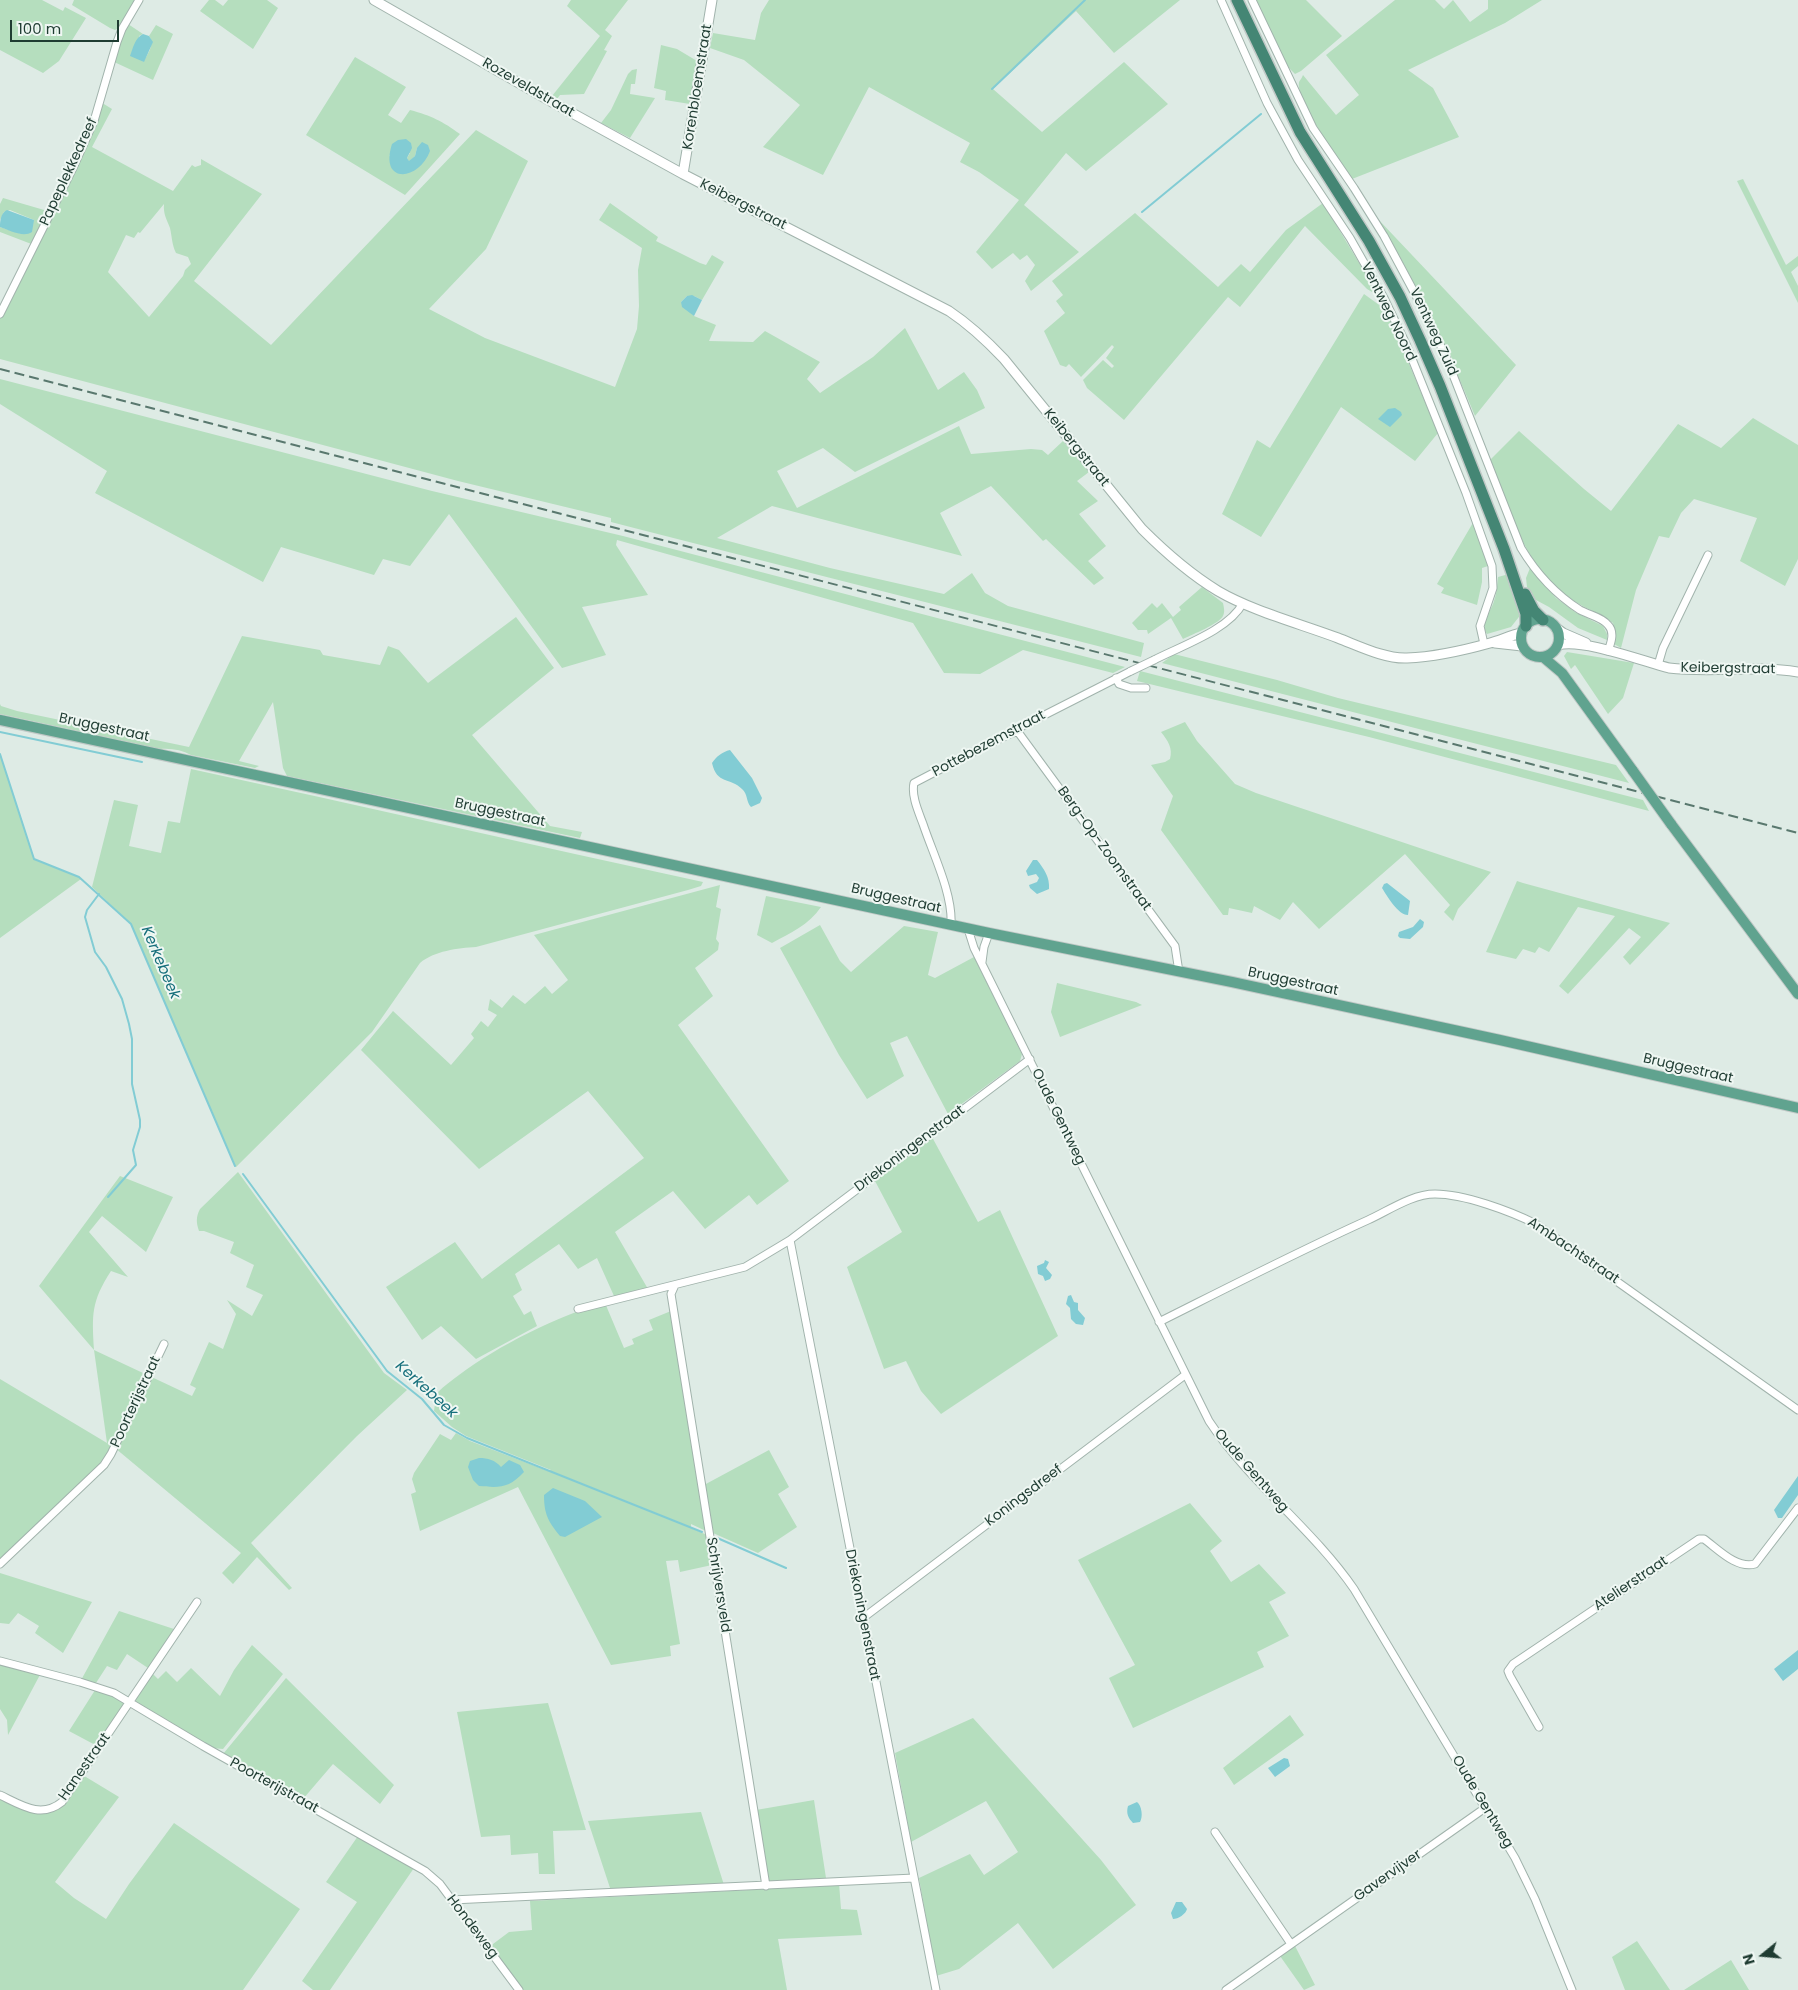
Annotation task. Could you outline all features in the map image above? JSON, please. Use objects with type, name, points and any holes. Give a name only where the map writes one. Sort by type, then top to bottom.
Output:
[{"type":"highway","points":[[1237,0],[1300,132],[1369,241],[1400,297],[1440,386],[1504,549],[1526,614],[1524,629]]},
{"type":"highway","points":[[1504,549],[1531,606],[1542,620]]},
{"type":"main road","points":[[1562,673],[1556,648],[1558,632],[1555,627],[1550,622],[1542,620],[1531,622],[1524,629],[1522,646],[1530,655],[1543,657],[1562,673],[1798,994]]},
{"type":"main road","points":[[1543,657],[1556,648]]},
{"type":"main road","name":"Bruggestraat","points":[[0,720],[968,929],[1179,972],[1636,1071],[1786,1107],[1798,1108]]},
{"type":"main road","name":"Bruggestraat","points":[[1786,1107],[1798,1113]]},
{"type":"street","name":"Papeplekkedreef","points":[[0,314],[73,168],[94,121],[117,42],[139,0]]},
{"type":"street","name":"Rozeveldstraat","points":[[374,0],[552,102],[683,174]]},
{"type":"street","name":"Korenbloemstraat","points":[[683,174],[712,0]]},
{"type":"street","name":"Ventweg Noord","points":[[1222,0],[1267,103],[1298,160],[1350,238],[1384,298],[1406,344],[1466,493],[1492,566],[1493,588],[1480,626],[1486,644]]},
{"type":"street","name":"Ventweg Zuid","points":[[1252,0],[1313,128],[1364,204],[1421,305],[1446,357],[1521,548],[1533,567],[1562,596],[1582,611],[1608,624],[1612,639],[1608,651]]},
{"type":"street","name":"Keibergstraat","points":[[683,174],[949,311],[966,323],[982,336],[1004,360],[1147,534],[1164,551],[1220,592],[1242,603],[1399,658],[1423,656],[1486,644],[1524,629]]},
{"type":"street","name":"Keibergstraat","points":[[1658,665],[1664,648],[1708,555]]},
{"type":"street","name":"Pottebezemstraat","points":[[951,925],[949,904],[941,874],[917,808],[913,788],[914,783],[985,746],[1018,732],[1021,727],[1116,678],[1220,627],[1232,618],[1242,603]]},
{"type":"street","name":"Keibergstraat","points":[[1555,627],[1590,646],[1658,665],[1681,669],[1752,668],[1798,672]]},
{"type":"street","name":"Keibergstraat","points":[[1486,644],[1522,646]]},
{"type":"street","name":"Keibergstraat","points":[[1556,648],[1564,644],[1590,646]]},
{"type":"street","points":[[1116,678],[1119,684],[1131,688],[1146,688]]},
{"type":"street","name":"Berg-Op-Zoomstraat","points":[[1018,732],[1175,946],[1179,972]]},
{"type":"street","name":"Oude Gentweg","points":[[968,929],[974,948],[1209,1421],[1228,1448],[1347,1579],[1519,1866],[1572,1990]]},
{"type":"street","points":[[982,962],[984,947],[989,933]]},
{"type":"street","name":"Driekoningenstraat","points":[[578,1309],[745,1267],[790,1240],[1014,1070],[1030,1060]]},
{"type":"street","name":"Ambachtstraat","points":[[1160,1322],[1304,1249],[1412,1200],[1432,1194],[1445,1194],[1499,1208],[1536,1224],[1798,1410]]},
{"type":"street","name":"Driekoningenstraat","points":[[790,1240],[936,1990]]},
{"type":"street","name":"Schrijversveld","points":[[675,1285],[671,1294],[766,1886]]},
{"type":"street","name":"Poorterijstraat","points":[[0,1564],[104,1465],[164,1344]]},
{"type":"street","name":"Koningsdreef","points":[[863,1618],[1185,1374]]},
{"type":"street","name":"Atelierstraat","points":[[1539,1727],[1510,1676],[1508,1671],[1513,1664],[1699,1539],[1704,1539],[1736,1562],[1745,1565],[1755,1564],[1798,1508]]},
{"type":"street","points":[[129,1702],[198,1602]]},
{"type":"street","name":"Poorterijstraat","points":[[0,1661],[114,1693],[203,1746],[421,1868]]},
{"type":"street","name":"Hanestraat","points":[[0,1795],[28,1808],[37,1810],[47,1810],[56,1807],[68,1794],[129,1702]]},
{"type":"street","name":"Gavervijver","points":[[1226,1990],[1485,1808]]},
{"type":"street","points":[[1215,1832],[1291,1944]]},
{"type":"street","name":"Hondeweg","points":[[421,1868],[440,1884],[519,1990]]},
{"type":"street","points":[[452,1900],[914,1878]]},
{"type":"green space","points":[[0,0],[42,0],[63,11],[65,7],[86,18],[59,61],[43,73],[0,50]]},
{"type":"green space","points":[[74,0],[136,0],[119,28],[115,30],[72,5]]},
{"type":"green space","points":[[209,0],[215,0],[223,6],[228,0],[267,0],[278,8],[253,49],[200,11]]},
{"type":"green space","points":[[571,0],[628,0],[605,30],[612,36],[604,50],[607,51],[584,94],[560,95],[557,99],[552,96],[600,36],[567,6]]},
{"type":"green space","points":[[769,0],[1180,0],[1114,53],[1076,11],[993,89],[1042,132],[1124,62],[1168,104],[1086,171],[1066,153],[1024,205],[1079,252],[1031,291],[1025,281],[1035,265],[1027,255],[1020,260],[1013,253],[992,269],[976,252],[1019,200],[979,172],[960,162],[970,143],[869,87],[823,175],[763,147],[800,105],[744,60],[710,48],[713,33],[755,40],[761,13]]},
{"type":"green space","points":[[1256,0],[1306,0],[1342,36],[1295,74],[1287,66]]},
{"type":"green space","points":[[1395,0],[1435,0],[1444,9],[1453,0],[1470,22],[1488,9],[1488,0],[1542,0],[1505,23],[1408,70],[1433,88],[1459,137],[1352,179],[1311,116],[1304,102],[1299,82],[1303,75],[1336,115],[1359,95],[1326,55]]},
{"type":"green space","points":[[128,24],[143,34],[139,36],[143,62],[151,46],[149,36],[156,25],[173,34],[153,80],[112,61]]},
{"type":"green space","points":[[661,45],[677,49],[697,61],[690,104],[665,100],[666,91],[654,88]]},
{"type":"green space","points":[[355,57],[406,87],[388,115],[401,123],[410,110],[437,119],[460,134],[405,195],[306,135]],"holes":[[[417,148],[416,169],[389,155],[410,153],[407,158],[409,162],[415,156]]]},
{"type":"green space","points":[[637,69],[635,84],[631,84],[630,94],[655,98],[630,138],[601,123],[611,110],[628,74],[632,70]]},
{"type":"green space","points":[[99,101],[112,109],[92,147],[173,191],[192,165],[195,167],[201,165],[201,159],[262,194],[194,281],[271,345],[476,130],[528,161],[486,249],[429,309],[485,338],[615,387],[637,329],[639,306],[638,270],[642,248],[599,220],[610,203],[658,237],[656,241],[706,265],[712,255],[724,262],[702,300],[694,296],[687,296],[681,302],[694,316],[716,325],[709,341],[753,342],[765,331],[820,362],[807,379],[820,393],[873,357],[905,328],[938,390],[964,372],[977,390],[985,408],[855,472],[823,448],[777,471],[797,508],[959,426],[971,454],[1031,449],[1042,450],[1048,455],[1063,441],[1089,472],[1077,481],[1098,501],[1079,514],[1106,546],[1088,561],[1104,578],[1094,585],[1046,539],[1043,541],[991,486],[940,513],[962,556],[772,506],[717,538],[830,568],[944,594],[972,573],[985,593],[1008,606],[1144,643],[1141,657],[611,522],[611,518],[458,481],[0,359],[0,314],[34,245],[0,232],[0,227],[22,234],[34,220],[10,210],[4,212],[0,220],[0,204],[3,198],[51,212]],"holes":[[[164,204],[176,253],[188,257],[191,264],[149,317],[108,272],[126,235],[134,238]]]},
{"type":"green space","points":[[1743,179],[1786,265],[1798,256],[1798,266],[1791,272],[1798,286],[1798,303],[1737,181]]},
{"type":"green space","points":[[1323,203],[1379,296],[1367,289],[1305,226],[1240,307],[1228,297],[1124,420],[1087,388],[1083,380],[1103,360],[1112,368],[1114,366],[1106,358],[1114,347],[1112,345],[1081,377],[1069,364],[1066,367],[1060,365],[1044,331],[1065,313],[1056,301],[1063,295],[1052,281],[1135,213],[1218,287],[1241,264],[1250,272],[1286,230]]},
{"type":"green space","points":[[1377,218],[1516,365],[1475,416],[1430,315],[1405,266]]},
{"type":"green space","points":[[1364,294],[1382,307],[1389,316],[1438,433],[1415,461],[1341,407],[1261,537],[1222,514],[1257,440],[1270,448]]},
{"type":"green space","points":[[0,379],[432,491],[623,536],[1125,667],[1113,673],[1023,650],[980,674],[944,673],[913,623],[617,540],[616,545],[648,595],[582,607],[606,655],[562,668],[449,514],[410,566],[383,559],[374,575],[281,547],[263,582],[95,493],[107,471],[0,404]]},
{"type":"green space","points":[[1753,418],[1798,445],[1798,559],[1785,586],[1740,561],[1757,518],[1694,499],[1681,513],[1669,538],[1659,536],[1636,590],[1621,648],[1614,644],[1616,634],[1613,623],[1580,605],[1554,585],[1529,553],[1512,517],[1490,460],[1519,431],[1611,511],[1678,424],[1721,448]]},
{"type":"green space","points":[[1474,521],[1488,566],[1482,568],[1482,582],[1477,605],[1441,593],[1444,588],[1437,584]]},
{"type":"green space","points":[[1530,568],[1556,598],[1575,612],[1603,626],[1607,634],[1607,640],[1578,628],[1536,600],[1527,587],[1526,578]]},
{"type":"green space","points":[[1509,574],[1522,613],[1511,627],[1487,634],[1485,622],[1495,598],[1498,577]]},
{"type":"green space","points":[[1202,587],[1223,603],[1224,610],[1221,619],[1205,629],[1183,639],[1171,618],[1148,634],[1147,630],[1138,630],[1132,623],[1152,603],[1157,608],[1162,603],[1173,617],[1181,610],[1179,607]]},
{"type":"green space","points":[[516,617],[554,668],[472,735],[550,826],[582,832],[580,838],[287,776],[283,768],[273,702],[239,761],[259,766],[255,768],[0,714],[0,704],[17,711],[189,747],[242,636],[320,650],[323,655],[380,665],[388,646],[399,650],[428,683]]},
{"type":"green space","points":[[1567,652],[1634,663],[1623,698],[1608,714],[1575,665],[1571,669],[1564,656]]},
{"type":"green space","points":[[1174,654],[1277,680],[1338,698],[1616,765],[1629,783],[1162,663]]},
{"type":"green space","points":[[1140,671],[1643,800],[1649,811],[1369,737],[1137,681]]},
{"type":"green space","points":[[1185,722],[1197,741],[1235,784],[1256,793],[1491,872],[1458,909],[1453,921],[1444,912],[1450,905],[1405,854],[1319,929],[1293,902],[1280,920],[1254,906],[1252,913],[1229,908],[1228,915],[1223,915],[1161,830],[1173,796],[1151,765],[1170,759],[1171,751],[1169,745],[1161,732]]},
{"type":"green space","points":[[0,754],[34,859],[81,879],[0,938]]},
{"type":"green space","points":[[191,769],[703,882],[701,886],[688,890],[476,947],[446,951],[426,959],[420,963],[372,1032],[236,1167],[131,924],[92,887],[114,800],[138,805],[129,846],[161,853],[168,821],[180,823]]},
{"type":"green space","points":[[1517,881],[1670,923],[1630,965],[1623,957],[1641,937],[1629,928],[1568,994],[1559,986],[1615,916],[1578,907],[1549,952],[1539,947],[1535,953],[1523,949],[1516,959],[1486,952]]},
{"type":"green space","points":[[720,885],[716,907],[721,909],[716,939],[719,943],[718,950],[695,968],[713,996],[678,1025],[789,1181],[757,1205],[749,1195],[705,1229],[673,1191],[615,1232],[648,1289],[614,1296],[597,1258],[578,1269],[559,1244],[515,1274],[522,1290],[513,1296],[524,1315],[531,1311],[537,1326],[476,1359],[441,1326],[422,1340],[386,1287],[455,1242],[482,1279],[644,1158],[588,1091],[479,1169],[361,1050],[393,1011],[451,1065],[474,1038],[471,1034],[481,1021],[488,1027],[497,1015],[488,1010],[490,999],[502,1008],[513,995],[525,1004],[545,986],[552,994],[568,980],[534,935]]},
{"type":"green space","points":[[766,896],[821,907],[805,924],[772,943],[757,935]]},
{"type":"green space","points":[[820,925],[840,961],[851,972],[904,926],[938,932],[928,975],[935,978],[974,957],[1022,1054],[1020,1061],[948,1114],[907,1036],[890,1043],[904,1076],[867,1099],[839,1055],[780,948]]},
{"type":"green space","points":[[1057,983],[1142,1005],[1060,1037],[1051,1012]]},
{"type":"green space","points":[[932,1137],[978,1222],[1000,1210],[1058,1336],[941,1414],[921,1391],[906,1361],[884,1369],[847,1267],[902,1232],[875,1181]]},
{"type":"green space","points":[[238,1172],[384,1373],[407,1390],[357,1436],[251,1543],[292,1588],[289,1590],[257,1557],[233,1584],[222,1573],[241,1553],[115,1448],[0,1564],[0,1379],[107,1443],[94,1350],[192,1396],[196,1388],[190,1385],[209,1342],[223,1349],[236,1314],[227,1300],[252,1316],[263,1295],[246,1287],[254,1265],[230,1253],[234,1242],[199,1231],[197,1225],[200,1209]]},
{"type":"green space","points":[[120,1176],[173,1197],[146,1252],[102,1216],[89,1232],[128,1277],[111,1271],[104,1282],[94,1309],[94,1350],[39,1286]]},
{"type":"green space","points":[[605,1303],[624,1348],[634,1344],[632,1339],[653,1330],[649,1320],[671,1311],[706,1531],[691,1524],[691,1528],[707,1535],[712,1565],[680,1572],[678,1560],[666,1561],[680,1644],[670,1646],[671,1656],[611,1665],[518,1487],[420,1531],[411,1494],[416,1492],[412,1479],[414,1473],[440,1434],[451,1440],[456,1433],[470,1441],[548,1471],[551,1470],[466,1436],[452,1427],[434,1411],[436,1396],[445,1385],[456,1377],[510,1343],[548,1323]]},
{"type":"green space","points":[[769,1450],[789,1487],[778,1494],[797,1527],[758,1553],[713,1533],[704,1485]]},
{"type":"green space","points":[[1190,1503],[1222,1541],[1210,1551],[1231,1582],[1259,1564],[1286,1593],[1269,1602],[1289,1636],[1257,1652],[1264,1667],[1133,1728],[1109,1678],[1135,1665],[1078,1560]]},
{"type":"green space","points":[[0,1573],[92,1602],[63,1653],[35,1633],[39,1626],[18,1613],[9,1624],[0,1623]]},
{"type":"green space","points":[[119,1611],[177,1630],[151,1667],[148,1668],[127,1654],[117,1670],[107,1666],[94,1686],[80,1682]]},
{"type":"green space","points":[[252,1645],[283,1674],[223,1749],[212,1748],[137,1704],[135,1698],[152,1673],[158,1679],[166,1671],[177,1682],[191,1668],[220,1696],[234,1670]]},
{"type":"green space","points":[[2,1662],[42,1671],[8,1735],[7,1720],[0,1709],[0,1665]]},
{"type":"green space","points":[[286,1678],[394,1785],[380,1804],[333,1764],[303,1799],[223,1754]]},
{"type":"green space","points":[[97,1687],[129,1702],[99,1747],[69,1731]]},
{"type":"green space","points":[[548,1703],[586,1830],[553,1831],[555,1874],[539,1874],[538,1853],[511,1855],[510,1835],[481,1837],[457,1712]]},
{"type":"green space","points":[[1290,1715],[1304,1735],[1234,1785],[1223,1768]]},
{"type":"green space","points":[[973,1718],[1101,1860],[1136,1905],[1053,1969],[1018,1923],[959,1969],[936,1976],[919,1878],[970,1854],[984,1875],[1018,1852],[986,1801],[911,1842],[895,1753]]},
{"type":"green space","points":[[81,1774],[119,1797],[55,1882],[74,1898],[106,1919],[174,1823],[300,1909],[243,1990],[0,1990],[0,1795],[28,1808],[56,1807]]},
{"type":"green space","points":[[814,1800],[826,1878],[767,1882],[756,1810]]},
{"type":"green space","points":[[701,1812],[724,1885],[611,1891],[588,1821]]},
{"type":"green space","points":[[358,1836],[414,1868],[330,1990],[313,1990],[302,1981],[357,1902],[326,1882]]},
{"type":"green space","points":[[839,1883],[841,1909],[857,1910],[862,1935],[778,1939],[787,1990],[522,1990],[489,1947],[509,1932],[532,1930],[530,1901],[769,1889]]},
{"type":"green space","points":[[1637,1941],[1670,1990],[1625,1990],[1612,1957]]},
{"type":"green space","points":[[1295,1946],[1315,1985],[1304,1990],[1280,1956]]},
{"type":"green space","points":[[1731,1960],[1749,1990],[1684,1990]]},
{"type":"water","points":[[143,34],[149,36],[153,42],[144,62],[130,56],[136,41]]},
{"type":"water","points":[[406,139],[411,143],[412,148],[407,158],[409,161],[415,156],[417,148],[422,142],[428,145],[430,151],[425,161],[418,168],[410,173],[402,174],[395,172],[391,167],[389,157],[392,144],[398,140]]},
{"type":"water","points":[[7,210],[34,220],[32,232],[20,234],[0,227],[1,217]]},
{"type":"water","points":[[692,295],[702,300],[694,316],[682,307],[681,302],[687,296]]},
{"type":"water","points":[[1395,408],[1402,415],[1390,427],[1378,419],[1388,409]]},
{"type":"water","points":[[730,750],[752,778],[762,798],[760,803],[751,807],[742,789],[721,778],[714,770],[712,763],[722,753]]},
{"type":"water","points":[[1033,860],[1037,860],[1044,870],[1049,885],[1049,889],[1037,894],[1029,885],[1037,882],[1039,878],[1036,874],[1028,876],[1026,871]]},
{"type":"water","points":[[1387,883],[1410,901],[1408,915],[1400,912],[1387,896],[1382,888]]},
{"type":"water","points":[[1420,919],[1424,922],[1423,927],[1410,939],[1398,936],[1399,932],[1413,927]]},
{"type":"water","points":[[1045,1260],[1049,1262],[1046,1268],[1052,1275],[1050,1279],[1045,1281],[1043,1276],[1038,1274],[1037,1266],[1044,1263]]},
{"type":"water","points":[[1071,1295],[1074,1302],[1078,1303],[1078,1310],[1085,1318],[1083,1325],[1076,1324],[1071,1319],[1070,1308],[1066,1304],[1068,1296]]},
{"type":"water","points":[[479,1458],[491,1460],[501,1467],[509,1460],[520,1465],[524,1472],[514,1481],[504,1486],[479,1486],[473,1480],[468,1467],[470,1461]]},
{"type":"water","points":[[1798,1476],[1798,1495],[1782,1518],[1778,1518],[1774,1510]]},
{"type":"water","points":[[553,1488],[585,1501],[602,1517],[565,1537],[560,1536],[550,1521],[545,1507],[544,1495]]},
{"type":"water","points":[[1798,1650],[1798,1669],[1783,1681],[1774,1669]]},
{"type":"water","points":[[1284,1758],[1288,1759],[1290,1766],[1275,1777],[1268,1768]]},
{"type":"water","points":[[1137,1802],[1141,1809],[1142,1817],[1140,1822],[1133,1823],[1127,1809],[1128,1806]]},
{"type":"water","points":[[1176,1902],[1182,1902],[1187,1909],[1181,1916],[1173,1919],[1171,1913]]},
{"type":"waterway","points":[[992,89],[1085,0]]},
{"type":"waterway","points":[[1142,212],[1261,114]]},
{"type":"waterway","points":[[0,732],[142,762]]},
{"type":"waterway","name":"Kerkebeek","points":[[0,754],[34,859],[79,877],[131,924],[235,1166]]},
{"type":"waterway","points":[[99,894],[87,910],[85,917],[95,952],[106,967],[122,999],[129,1024],[132,1039],[132,1084],[140,1120],[140,1127],[133,1150],[136,1165],[108,1197]]},
{"type":"waterway","name":"Kerkebeek","points":[[243,1174],[387,1371],[422,1399],[444,1425],[467,1438],[702,1532]]},
{"type":"waterway","name":"Kerkebeek","points":[[715,1537],[786,1568]]},
{"type":"railway","points":[[0,369],[1798,833]]}]
